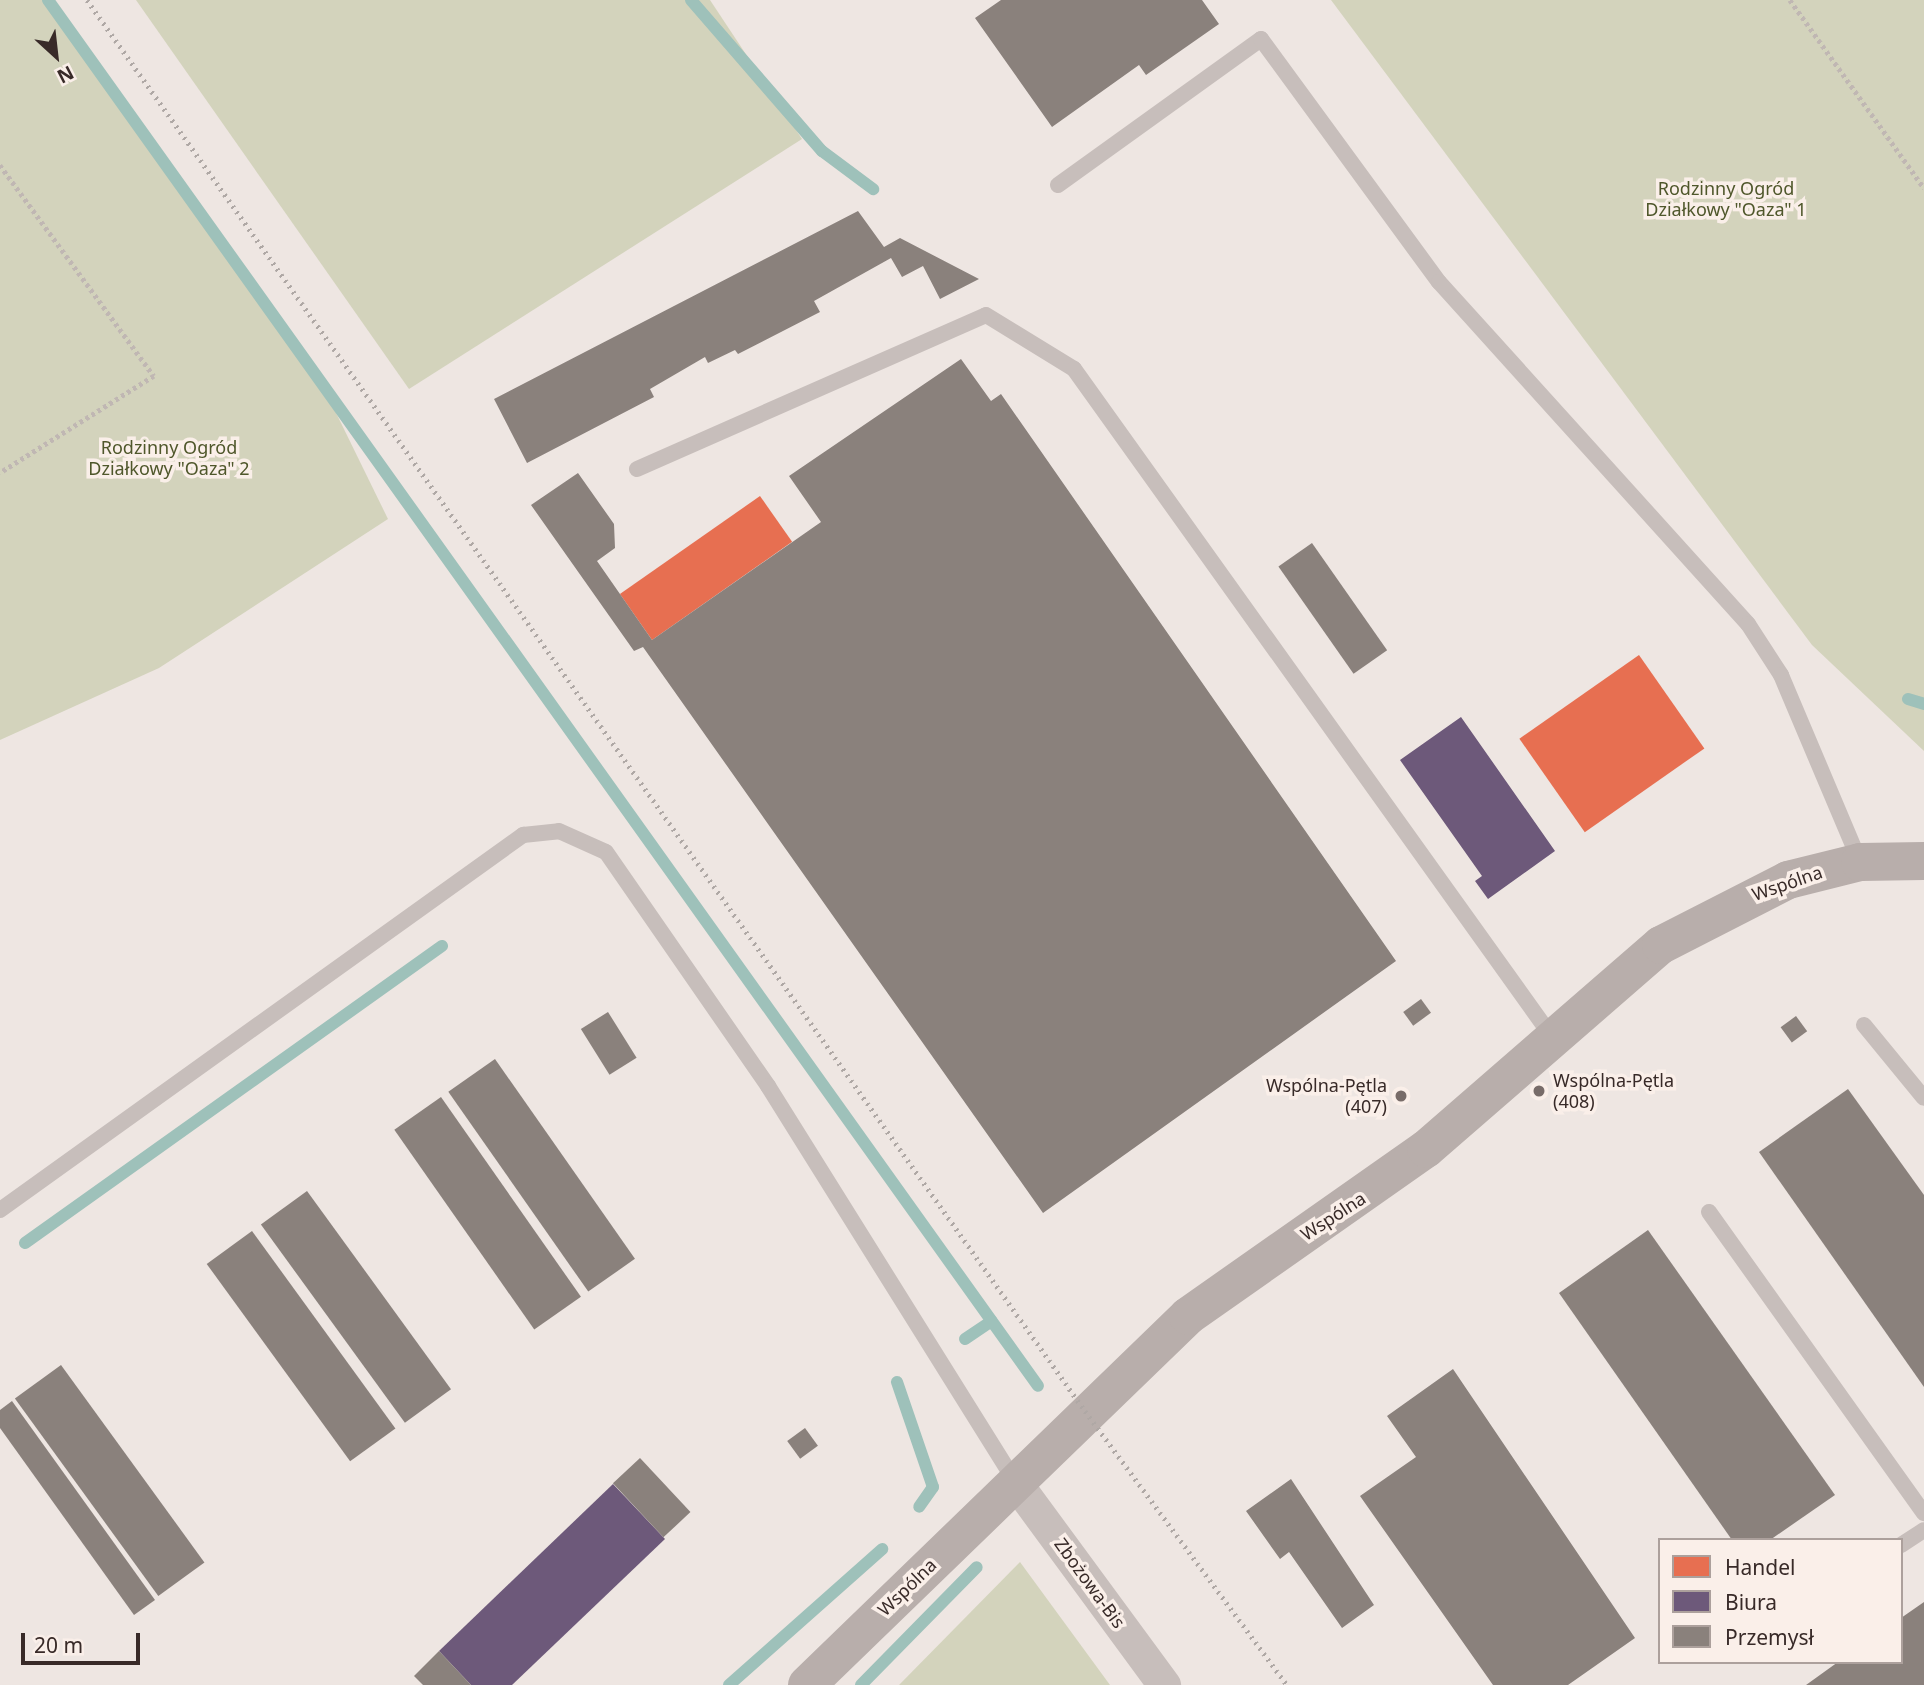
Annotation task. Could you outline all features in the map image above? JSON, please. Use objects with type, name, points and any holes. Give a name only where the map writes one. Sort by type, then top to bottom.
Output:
[{"type":"street","name":"Wspólna","points":[[807,1685],[1188,1316],[1391,1177],[1661,945],[1710,915],[1788,880],[1860,862],[1924,861]]},
{"type":"street","name":"Zbożowa-Bis","points":[[1015,1482],[1164,1685]]},
{"type":"lane","points":[[1058,185],[1261,39],[1439,282],[1748,624],[1781,675],[1860,862]]},
{"type":"lane","points":[[637,469],[986,315],[1008,328],[1074,369],[1552,1037]]},
{"type":"lane","points":[[0,1210],[523,835],[558,831],[606,852],[768,1086],[1015,1482]]},
{"type":"lane","points":[[1864,1025],[1924,1098]]},
{"type":"lane","points":[[1709,1212],[1924,1513]]},
{"type":"lane","points":[[1903,1544],[1924,1530]]},
{"type":"path","points":[[1790,0],[1924,188]]},
{"type":"path","points":[[0,165],[154,376],[0,473]]},
{"type":"green space","name":"Rodzinny Ogród Działkowy \"Oaza\" 2","points":[[0,0],[45,0],[317,374],[388,519],[159,668],[0,740]]},
{"type":"green space","points":[[136,0],[710,0],[802,139],[409,389]]},
{"type":"green space","name":"Rodzinny Ogród Działkowy \"Oaza\" 1","points":[[1331,0],[1924,0],[1924,751],[1812,645]]},
{"type":"green space","points":[[1020,1562],[1110,1685],[899,1685]]},
{"type":"building: Handel","points":[[760,496],[792,542],[652,640],[620,594]]},
{"type":"building: Handel","points":[[1639,655],[1704,748],[1585,832],[1519,739]]},
{"type":"building: Biura","points":[[1461,717],[1555,851],[1488,899],[1475,881],[1482,876],[1400,760]]},
{"type":"building: Biura","points":[[613,1484],[665,1539],[512,1685],[471,1685],[439,1651]]},
{"type":"building: Przemysł","points":[[1001,0],[1202,0],[1219,24],[1146,75],[1139,65],[1052,127],[975,18]]},
{"type":"building: Przemysł","points":[[858,211],[884,247],[900,238],[979,279],[940,299],[923,266],[902,277],[891,258],[814,301],[820,312],[738,354],[735,350],[708,363],[705,357],[650,389],[654,397],[527,463],[494,399]]},
{"type":"building: Przemysł","points":[[961,359],[991,401],[1001,394],[1396,961],[1043,1213],[643,647],[634,651],[531,505],[578,473],[614,524],[615,548],[597,561],[652,640],[821,522],[789,476]]},
{"type":"building: Przemysł","points":[[1312,543],[1387,650],[1354,674],[1278,567]]},
{"type":"building: Przemysł","points":[[1421,999],[1431,1013],[1413,1026],[1403,1012]]},
{"type":"building: Przemysł","points":[[608,1012],[637,1058],[609,1075],[581,1029]]},
{"type":"building: Przemysł","points":[[1796,1016],[1807,1031],[1792,1043],[1781,1027]]},
{"type":"building: Przemysł","points":[[495,1059],[635,1259],[588,1292],[448,1092]]},
{"type":"building: Przemysł","points":[[1848,1089],[1924,1195],[1924,1387],[1759,1152]]},
{"type":"building: Przemysł","points":[[441,1097],[581,1297],[534,1330],[394,1130]]},
{"type":"building: Przemysł","points":[[307,1191],[451,1389],[405,1423],[261,1225]]},
{"type":"building: Przemysł","points":[[1648,1230],[1835,1495],[1773,1538],[1731,1538],[1559,1293]]},
{"type":"building: Przemysł","points":[[252,1231],[395,1428],[350,1461],[207,1264]]},
{"type":"building: Przemysł","points":[[61,1365],[204,1562],[158,1596],[15,1399]]},
{"type":"building: Przemysł","points":[[1453,1369],[1635,1638],[1568,1685],[1493,1685],[1360,1496],[1416,1457],[1387,1416]]},
{"type":"building: Przemysł","points":[[12,1401],[155,1600],[134,1615],[0,1428],[0,1410]]},
{"type":"building: Przemysł","points":[[805,1428],[818,1446],[800,1459],[787,1441]]},
{"type":"building: Przemysł","points":[[640,1458],[690,1512],[663,1537],[613,1483]]},
{"type":"building: Przemysł","points":[[1291,1479],[1374,1605],[1342,1628],[1289,1552],[1280,1559],[1246,1511]]},
{"type":"building: Przemysł","points":[[1924,1602],[1924,1685],[1806,1685],[1835,1664],[1903,1664],[1903,1617]]},
{"type":"building: Przemysł","points":[[439,1651],[471,1685],[423,1685],[414,1676]]},
{"type":"waterway","points":[[48,0],[1038,1386]]},
{"type":"waterway","points":[[691,0],[822,151],[873,189]]},
{"type":"waterway","points":[[1908,699],[1924,704]]},
{"type":"waterway","points":[[25,1243],[442,946]]},
{"type":"waterway","points":[[965,1339],[992,1321]]},
{"type":"waterway","points":[[897,1382],[933,1487],[919,1507]]},
{"type":"waterway","points":[[729,1685],[882,1549]]},
{"type":"waterway","points":[[861,1685],[977,1567]]},
{"type":"railway","points":[[87,0],[1085,1411],[1287,1685]]},
{"type":"place","name":"Wspólna-Pętla (408)","points":[[1539,1091]]},
{"type":"place","name":"Wspólna-Pętla (407)","points":[[1401,1096]]}]
